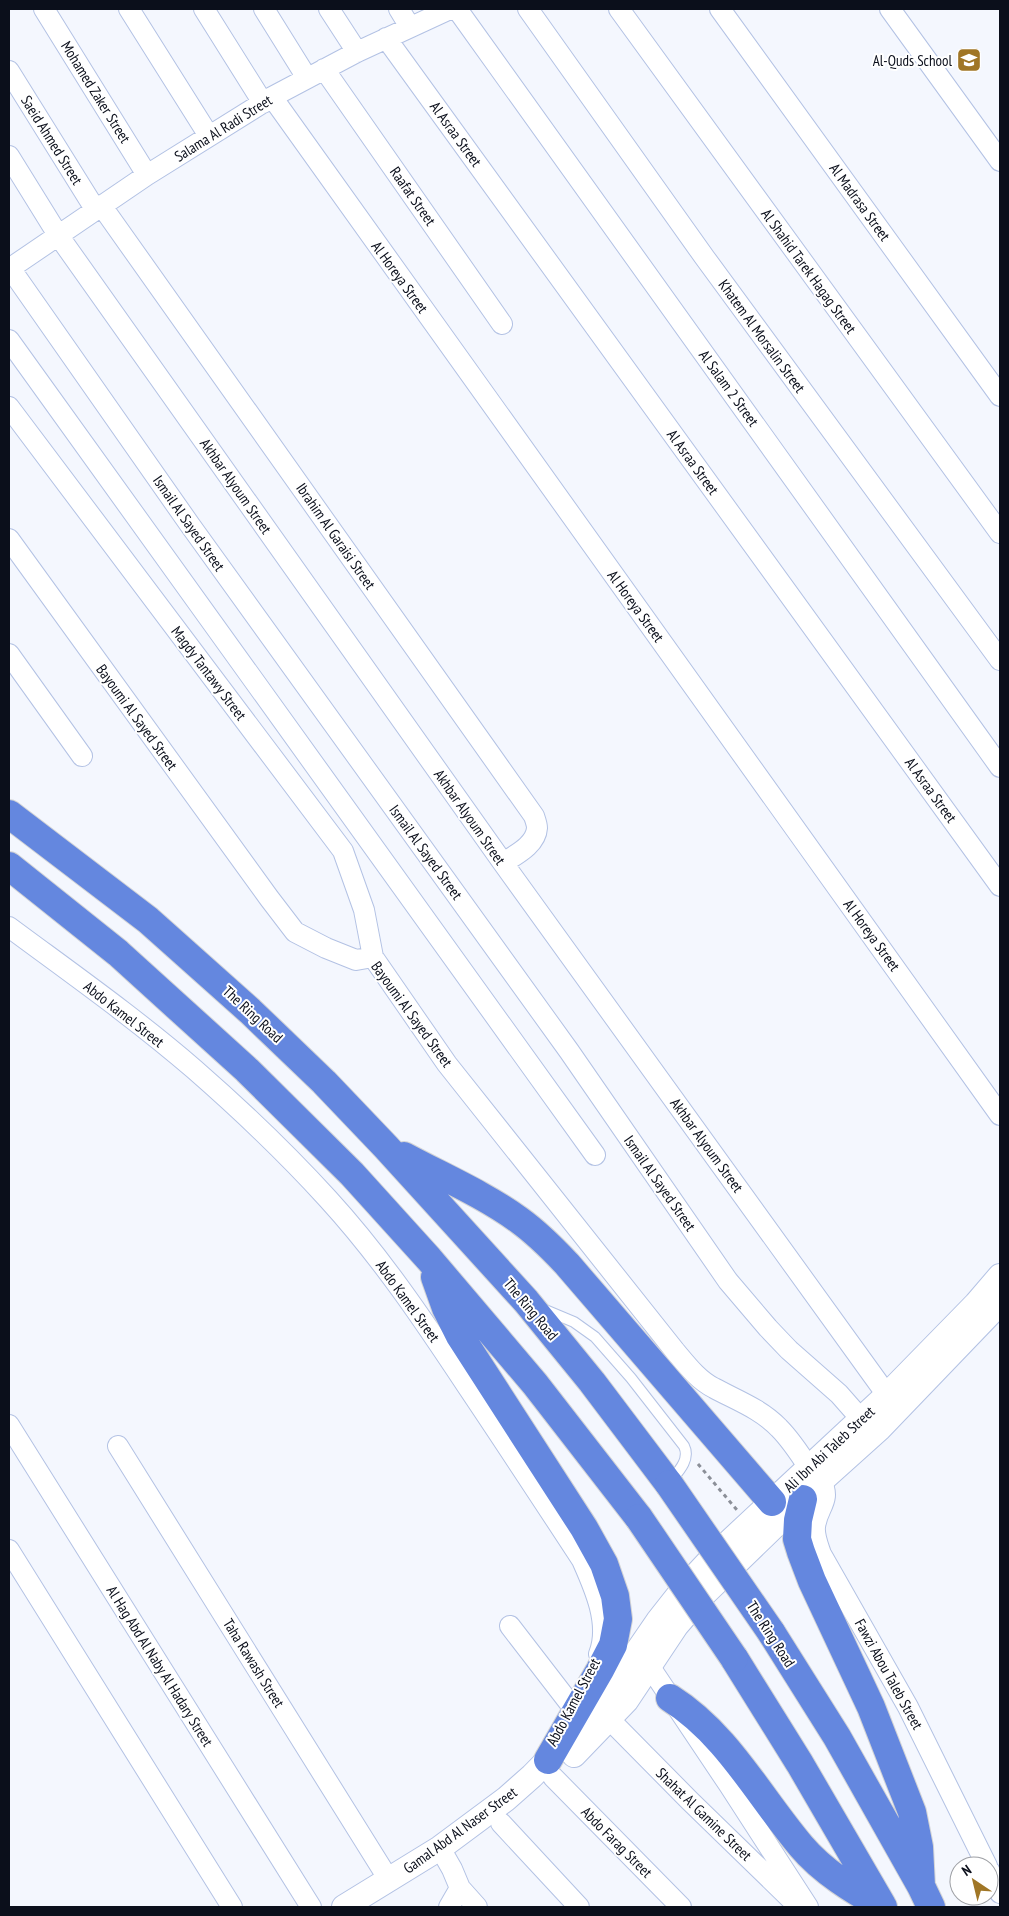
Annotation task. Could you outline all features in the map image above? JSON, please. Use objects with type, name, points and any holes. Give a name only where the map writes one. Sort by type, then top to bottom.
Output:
[{"type":"highway","name":"The Ring Road","points":[[9,814],[148,920],[200,965],[324,1082],[386,1147],[526,1301],[592,1382],[669,1484],[771,1632],[837,1737],[926,1897]]},
{"type":"highway","points":[[9,866],[118,953],[247,1070],[352,1174],[535,1384],[639,1518],[734,1658],[800,1764],[883,1907]]},
{"type":"highway","points":[[386,1147],[486,1199],[519,1220],[544,1240],[567,1264],[772,1502]]},
{"type":"highway","points":[[428,1259],[446,1308],[460,1336],[584,1528],[604,1564],[615,1596],[618,1619],[613,1644],[544,1771]]},
{"type":"highway","points":[[811,1483],[798,1520],[797,1539],[800,1552],[808,1574],[871,1707],[912,1812],[926,1897]]},
{"type":"highway","points":[[670,1698],[689,1710],[707,1726],[734,1757],[801,1846],[818,1864],[849,1887],[883,1907]]},
{"type":"street","name":"Mohamed Zaker Street","points":[[44,9],[147,175]]},
{"type":"street","points":[[129,9],[209,136]]},
{"type":"street","name":"Al Horeya Street","points":[[204,9],[267,100],[1000,1115]]},
{"type":"street","name":"Raafat Street","points":[[264,9],[315,73],[502,324]]},
{"type":"street","points":[[329,9],[357,52]]},
{"type":"street","points":[[399,9],[410,27]]},
{"type":"street","name":"Salama Al Radi Street","points":[[9,268],[147,175],[267,100],[357,52],[450,9]]},
{"type":"street","name":"Al Salam 2 Street","points":[[457,9],[1000,767]]},
{"type":"street","name":"Khatem Al Morsalin Street","points":[[528,9],[711,266],[1000,660]]},
{"type":"street","name":"Al Shahid Tarek Hagag Street","points":[[619,9],[1000,533]]},
{"type":"street","name":"Al Madrasa Street","points":[[720,9],[1000,396]]},
{"type":"street","points":[[890,9],[1000,161]]},
{"type":"street","name":"Al Asraa Street","points":[[386,38],[1000,886]]},
{"type":"street","name":"Saeid Ahmed Street","points":[[9,71],[98,207]]},
{"type":"street","name":"Akhbar Alyoum Street","points":[[9,156],[58,234],[503,863],[887,1395]]},
{"type":"street","name":"Ibrahim Al Garaisi Street","points":[[98,207],[534,816],[537,827],[534,839],[525,848],[503,863]]},
{"type":"street","name":"Ismail Al Sayed Street","points":[[9,268],[190,525],[569,1051],[728,1281],[789,1350],[839,1394],[861,1419]]},
{"type":"street","points":[[9,340],[594,1155]]},
{"type":"street","name":"Magdy Tantawy Street","points":[[9,407],[343,851],[364,910],[373,957]]},
{"type":"street","name":"Bayoumi Al Sayed Street","points":[[9,539],[268,898],[295,932],[326,948],[356,960],[373,957],[447,1064],[675,1351],[712,1388],[736,1398],[758,1411],[778,1427],[795,1446],[811,1483]]},
{"type":"street","points":[[9,654],[82,756]]},
{"type":"street","name":"Abdo Kamel Street","points":[[9,927],[144,1028],[193,1068],[286,1154],[329,1200],[409,1298],[582,1560],[594,1585],[603,1632],[601,1650],[544,1771]]},
{"type":"street","name":"Ali Ibn Abi Taleb Street","points":[[667,1623],[726,1571],[811,1483],[861,1419],[976,1304],[1000,1276]]},
{"type":"street","name":"Ali Ibn Abi Taleb Street","points":[[667,1623],[684,1588],[713,1557],[772,1502],[811,1483],[880,1428],[1000,1303]]},
{"type":"street","name":"Al Hag Abd Al Naby Al Hadary Street","points":[[9,1425],[311,1907]]},
{"type":"street","name":"Taha Rawash Street","points":[[118,1446],[389,1880]]},
{"type":"street","name":"Fawzi Abou Taleb Street","points":[[811,1483],[826,1495],[815,1528],[815,1536],[821,1554],[908,1707],[982,1856]]},
{"type":"street","points":[[9,1550],[232,1907]]},
{"type":"street","name":"Gamal Abd Al Naser Street","points":[[344,1907],[389,1880],[444,1854],[501,1823],[667,1623]]},
{"type":"street","name":"Gamal Abd Al Naser Street","points":[[374,1907],[444,1854],[506,1800],[610,1719],[650,1668],[667,1623]]},
{"type":"street","points":[[510,1626],[574,1709]]},
{"type":"street","points":[[650,1668],[808,1907]]},
{"type":"street","name":"Shahat Al Gamine Street","points":[[610,1719],[683,1794],[800,1907]]},
{"type":"street","name":"Abdo Farag Street","points":[[544,1771],[681,1907]]},
{"type":"street","points":[[501,1823],[579,1907]]},
{"type":"street","points":[[444,1854],[460,1888],[478,1907]]},
{"type":"street","points":[[449,1907],[460,1888]]},
{"type":"lane","points":[[526,1301],[574,1322],[595,1337],[631,1378],[686,1450],[686,1458],[669,1484]]},
{"type":"path","points":[[686,1450],[749,1524]]},
{"type":"place","name":"Al-Quds School","points":[[969,60]]}]
